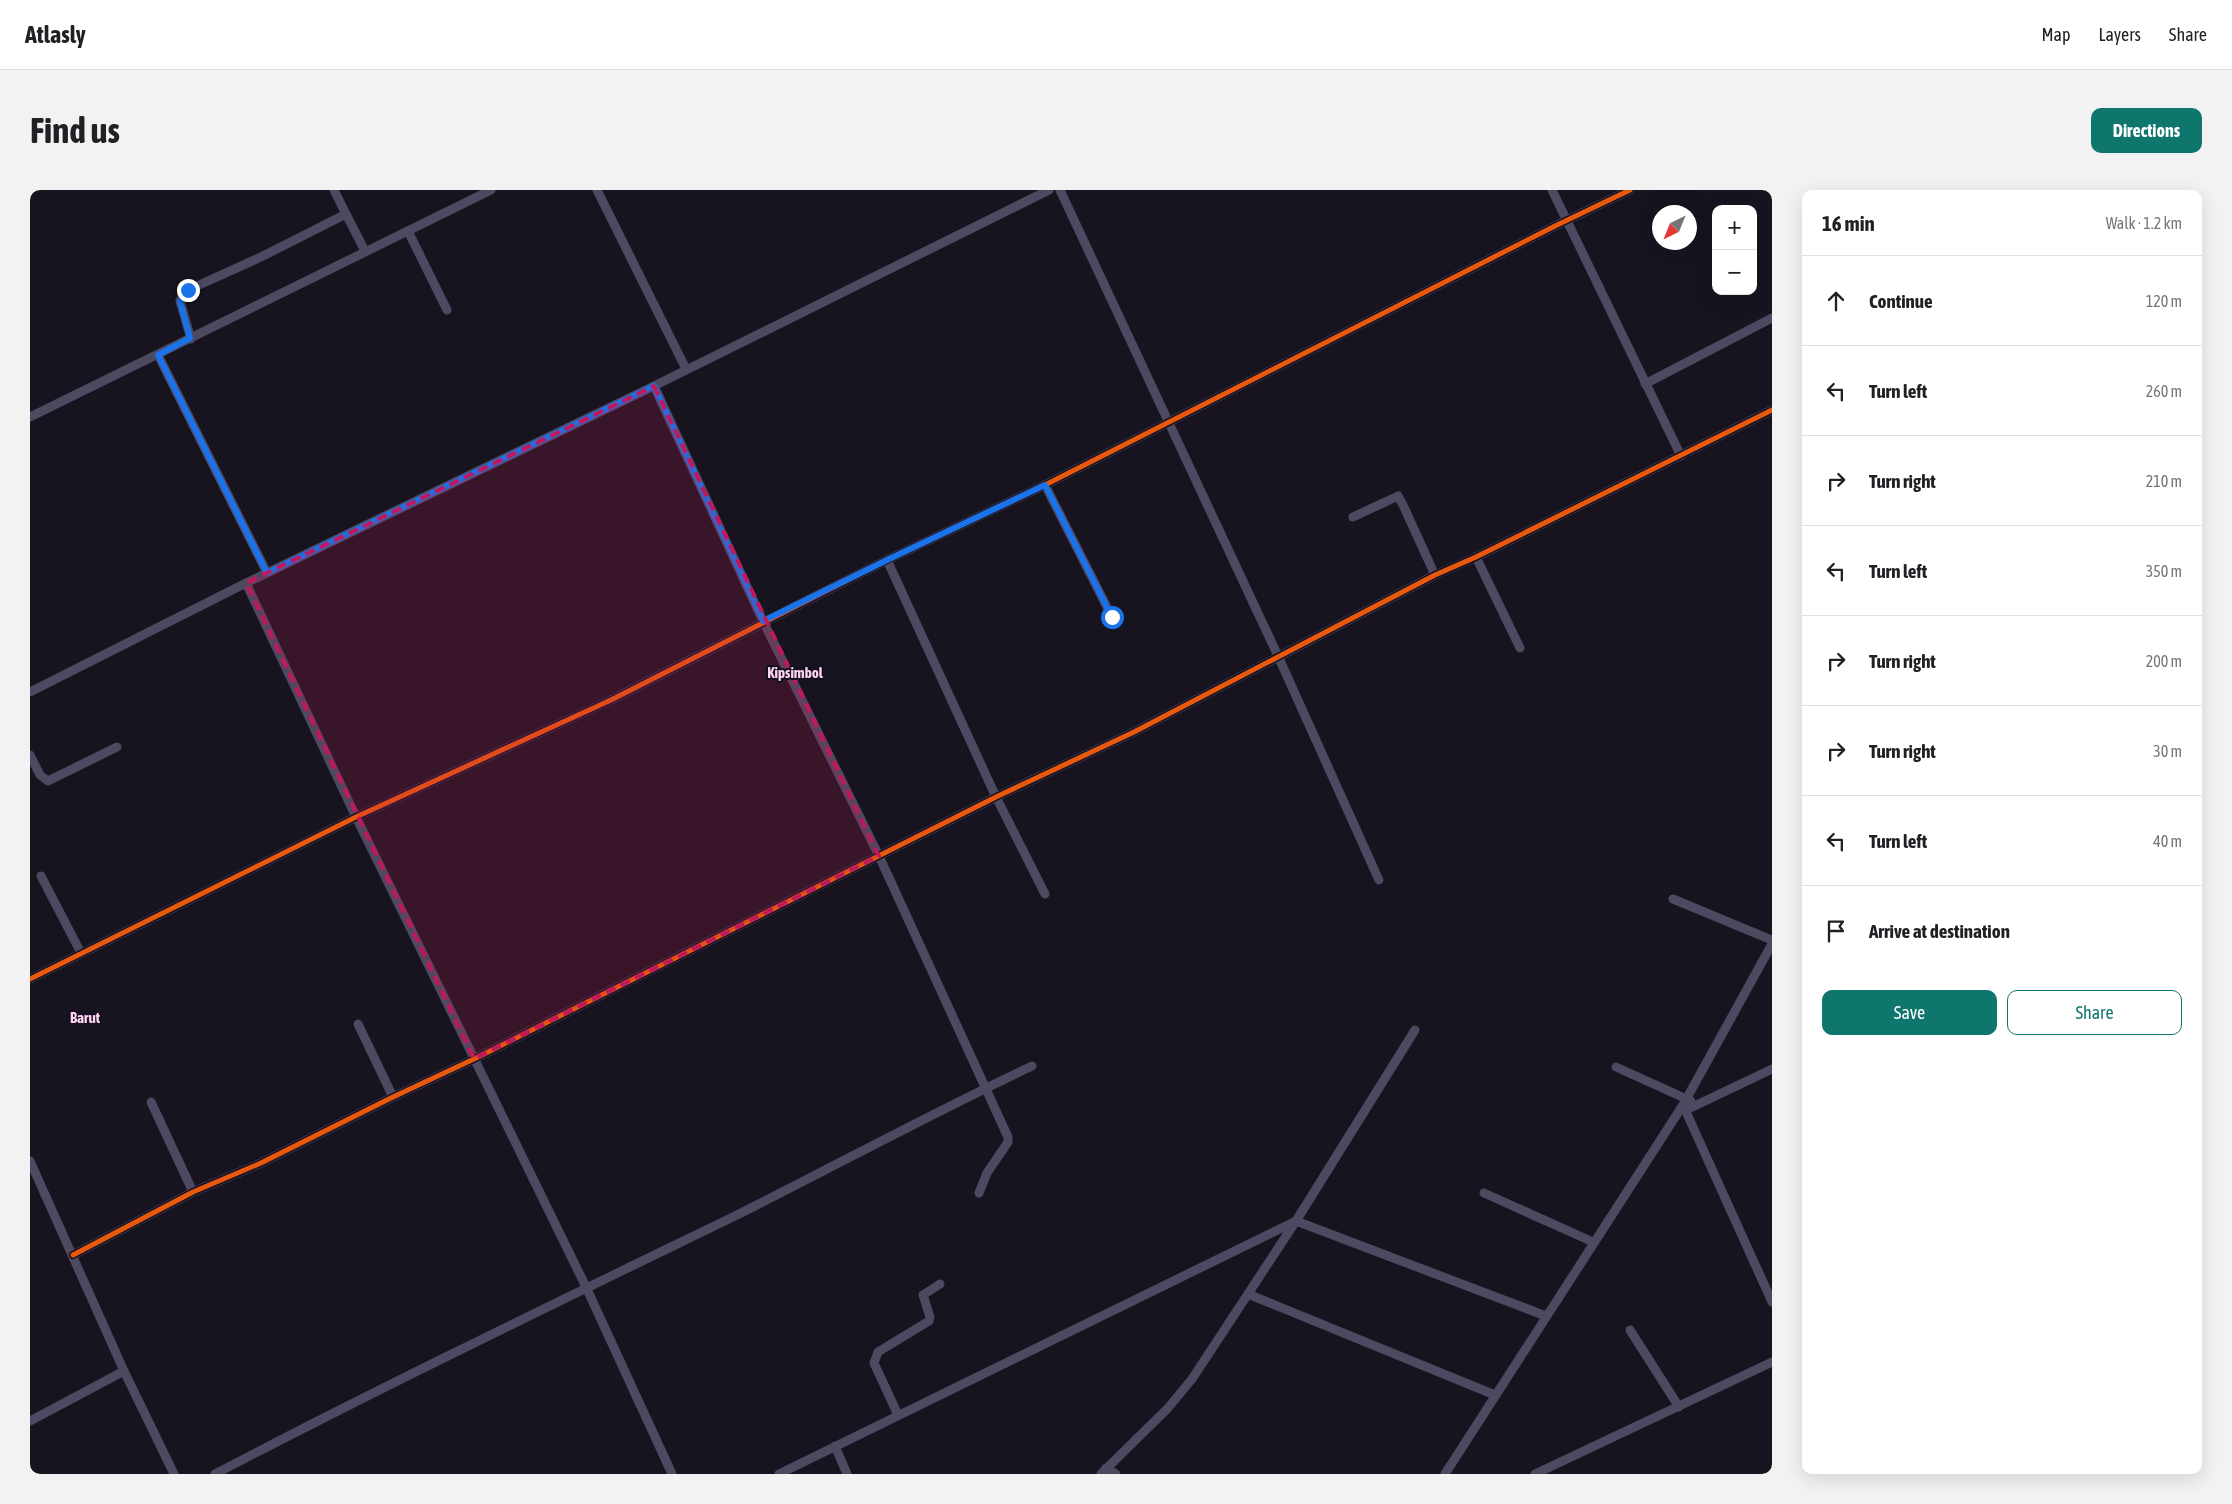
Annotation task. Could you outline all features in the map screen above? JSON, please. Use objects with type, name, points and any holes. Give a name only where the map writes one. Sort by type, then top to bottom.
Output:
[{"type":"street","points":[[334,190],[365,251]]},
{"type":"street","points":[[30,417],[491,190]]},
{"type":"street","points":[[597,190],[686,369]]},
{"type":"street","points":[[30,692],[246,583],[654,386],[1049,190]]},
{"type":"street","points":[[1060,190],[1278,656],[1379,880]]},
{"type":"street","points":[[1552,190],[1681,456]]},
{"type":"street","points":[[30,979],[356,818],[611,700],[763,621],[1045,485],[1167,421],[1566,220],[1630,190]]},
{"type":"street","points":[[190,338],[180,301],[188,290],[261,257],[346,214]]},
{"type":"street","points":[[408,231],[447,310]]},
{"type":"street","points":[[1645,384],[1772,318]]},
{"type":"street","points":[[158,355],[267,573]]},
{"type":"street","points":[[654,386],[763,621],[879,856],[1008,1137],[1008,1142],[987,1173],[980,1193]]},
{"type":"street","points":[[74,1255],[193,1192],[261,1163],[392,1097],[474,1060],[996,797],[1134,732],[1435,575],[1476,557],[1772,410]]},
{"type":"street","points":[[1045,485],[1112,617]]},
{"type":"street","points":[[1353,517],[1398,496],[1404,505],[1435,575]]},
{"type":"street","points":[[1476,557],[1520,648]]},
{"type":"street","points":[[887,560],[996,797],[1045,894]]},
{"type":"street","points":[[246,583],[356,818],[586,1287],[672,1474]]},
{"type":"street","points":[[30,755],[40,775],[48,782],[117,747]]},
{"type":"street","points":[[41,876],[81,953]]},
{"type":"street","points":[[1445,1474],[1593,1242],[1685,1104],[1772,942],[1673,899]]},
{"type":"street","points":[[358,1024],[392,1097]]},
{"type":"street","points":[[1104,1471],[1168,1408],[1192,1379],[1296,1221],[1415,1030]]},
{"type":"street","points":[[215,1474],[356,1401],[746,1210],[1032,1066]]},
{"type":"street","points":[[1616,1067],[1685,1104],[1698,1104],[1772,1069]]},
{"type":"street","points":[[151,1102],[193,1192]]},
{"type":"street","points":[[1685,1104],[1772,1302]]},
{"type":"street","points":[[30,1161],[74,1255],[124,1370],[174,1474]]},
{"type":"street","points":[[1484,1193],[1593,1242]]},
{"type":"street","points":[[779,1474],[1296,1221],[1546,1316]]},
{"type":"street","points":[[898,1415],[874,1363],[875,1357],[878,1352],[928,1321],[930,1318],[924,1295],[940,1284]]},
{"type":"street","points":[[1248,1294],[1495,1395]]},
{"type":"street","points":[[1630,1330],[1679,1407]]},
{"type":"street","points":[[1535,1474],[1772,1362]]},
{"type":"street","points":[[30,1421],[124,1370]]},
{"type":"street","points":[[835,1446],[847,1474]]},
{"type":"street","points":[[1104,1471],[1116,1474]]},
{"type":"highlighted area","points":[[654,386],[879,856],[474,1059],[246,583]]},
{"type":"cycle path","points":[[30,979],[356,817],[611,700],[887,560],[1045,485],[1555,226],[1630,190]]},
{"type":"cycle path","points":[[73,1255],[193,1192],[261,1163],[474,1059],[996,797],[1134,732],[1435,575],[1476,557],[1772,410]]},
{"type":"district","name":"Kipsimbol","points":[[795,673]]},
{"type":"district","name":"Barut","points":[[85,1018]]},
{"type":"route","points":[[188,290],[180,301],[190,338],[158,355],[267,573],[654,386],[763,621],[1045,485],[1112,617]]}]
